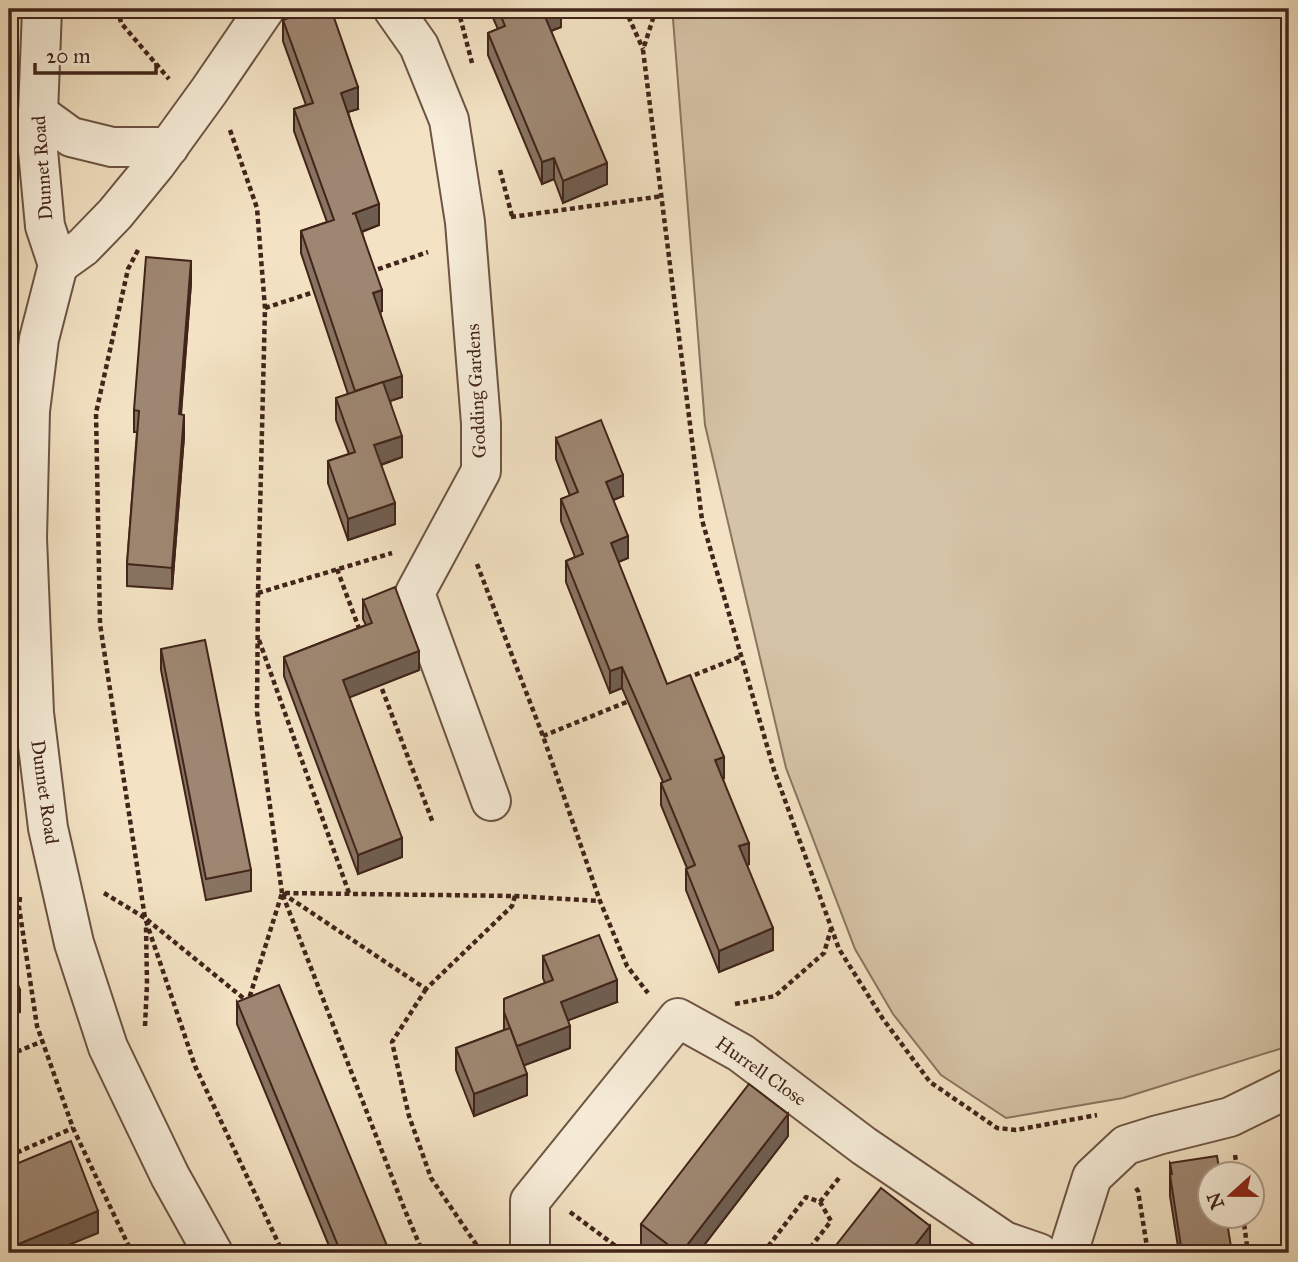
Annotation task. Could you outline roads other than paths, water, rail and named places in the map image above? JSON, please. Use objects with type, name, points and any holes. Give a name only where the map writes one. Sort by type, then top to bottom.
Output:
[{"type":"street","name":"Dunnet Road","points":[[42,9],[37,139],[45,226],[58,265],[39,340],[30,411],[28,525],[34,713],[48,828],[74,943],[108,1047],[170,1176],[213,1253]]},
{"type":"street","points":[[58,265],[83,247],[115,214],[169,147],[265,9]]},
{"type":"street","name":"Godding Gardens","points":[[393,9],[418,46],[449,120],[464,222],[481,423],[481,471],[415,593],[491,801]]},
{"type":"street","points":[[38,113],[71,137],[112,147],[169,147]]},
{"type":"street","name":"Hurrell Close","points":[[530,1253],[535,1195],[678,1018],[741,1053],[864,1146],[1004,1241],[1039,1253]]},
{"type":"street","points":[[1068,1253],[1092,1177],[1125,1145],[1230,1117],[1289,1088]]}]
